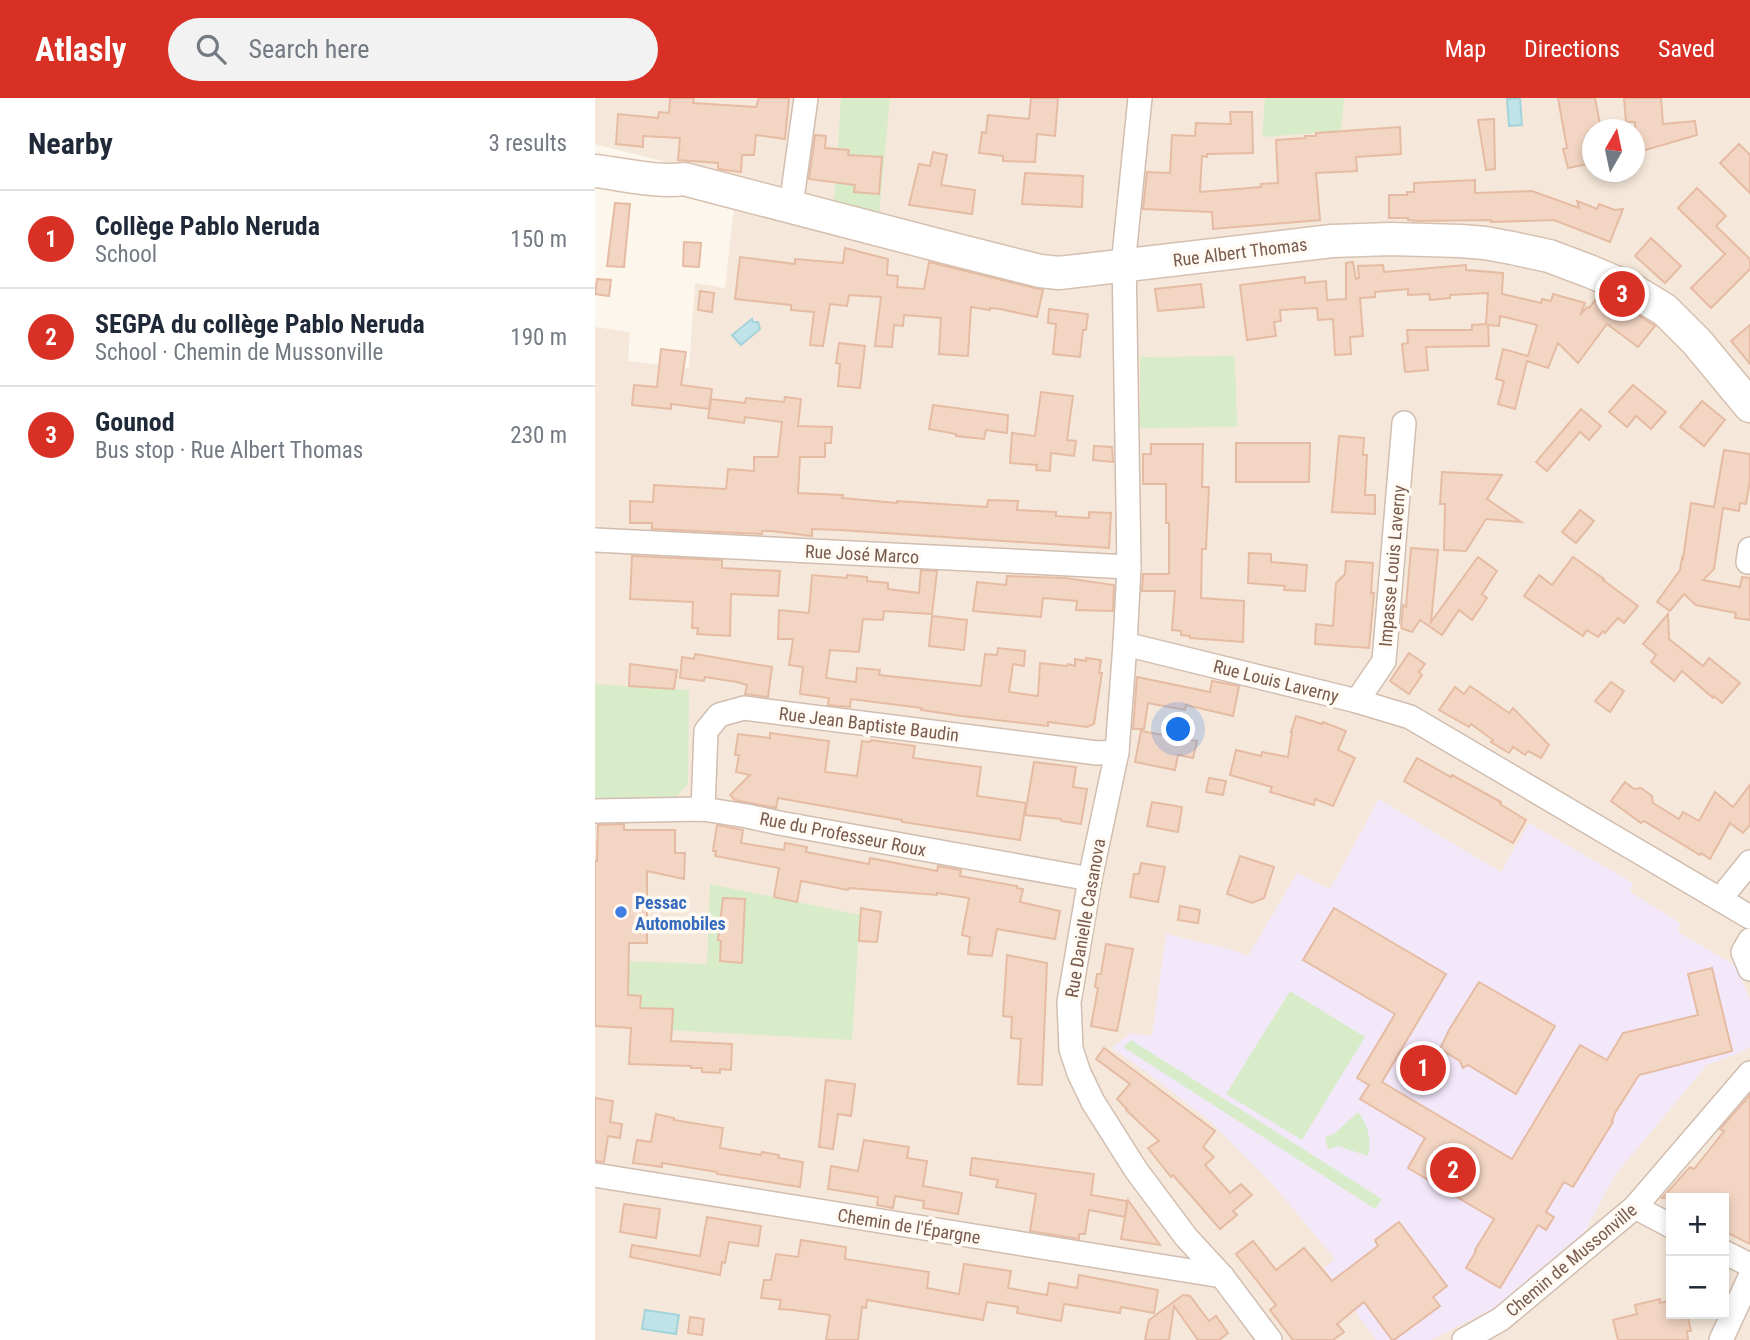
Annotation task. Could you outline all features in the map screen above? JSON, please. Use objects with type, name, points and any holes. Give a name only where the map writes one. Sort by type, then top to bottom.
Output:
[{"type":"street","points":[[791,206],[806,98]]},
{"type":"street","points":[[1125,644],[1129,566],[1124,249],[1140,98]]},
{"type":"street","name":"Rue Albert Thomas","points":[[595,157],[674,171],[684,179]]},
{"type":"street","name":"Rue Albert Thomas","points":[[595,171],[664,181],[684,179],[1040,271],[1059,272],[1124,266],[1332,241],[1379,239],[1485,243],[1549,256],[1629,288],[1665,310],[1697,342],[1750,406]]},
{"type":"street","name":"Impasse Louis Laverny","points":[[1357,701],[1384,662],[1404,423]]},
{"type":"street","name":"Rue José Marco","points":[[595,540],[1129,566]]},
{"type":"street","name":"Rue Louis Laverny","points":[[1125,644],[1357,701],[1410,717],[1750,917]]},
{"type":"street","name":"Rue Danielle Casanova","points":[[1125,644],[1117,752],[1090,879],[1069,1002],[1071,1049],[1093,1102],[1136,1170],[1186,1237],[1222,1276],[1270,1340]]},
{"type":"street","name":"Rue Jean Baptiste Baudin","points":[[703,809],[706,732],[719,715],[744,708],[1097,753],[1117,752]]},
{"type":"street","name":"Rue du Professeur Roux","points":[[595,811],[703,809],[1090,879]]},
{"type":"street","points":[[1720,899],[1750,862]]},
{"type":"street","points":[[1750,940],[1743,953],[1750,969]]},
{"type":"street","name":"Chemin de Mussonville","points":[[1464,1340],[1492,1333],[1501,1319],[1635,1207],[1750,1073]]},
{"type":"street","name":"Chemin de l'Épargne","points":[[595,1175],[1222,1276]]},
{"type":"street","points":[[1635,1207],[1666,1223]]},
{"type":"street","points":[[1729,1254],[1750,1265]]},
{"type":"street","points":[[1721,1340],[1750,1277]]},
{"type":"shaded area","points":[[595,98],[1750,98],[1750,1340],[595,1340],[595,327],[630,332],[628,361],[689,368],[695,283],[725,288],[734,207],[775,190],[595,144]]},
{"type":"shaded area","points":[[1379,799],[1501,872],[1529,823],[1633,883],[1630,892],[1680,923],[1678,932],[1736,966],[1750,1000],[1750,1047],[1707,1065],[1615,1175],[1585,1231],[1495,1307],[1431,1340],[1376,1340],[1324,1268],[1335,1259],[1274,1186],[1212,1123],[1112,1048],[1131,1033],[1152,1036],[1166,934],[1248,956],[1297,873],[1330,889]]},
{"type":"green space","points":[[841,98],[890,98],[879,216],[834,205]]},
{"type":"green space","points":[[1265,98],[1344,98],[1341,131],[1262,137]]},
{"type":"green space","points":[[1235,356],[1237,427],[1140,428],[1140,357]]},
{"type":"green space","points":[[595,684],[689,690],[688,784],[676,797],[595,799]]},
{"type":"green space","points":[[710,884],[860,915],[852,1040],[595,1026],[595,960],[707,964]]},
{"type":"green space","points":[[1290,991],[1365,1037],[1302,1140],[1226,1094]]},
{"type":"green space","points":[[1131,1040],[1382,1199],[1375,1209],[1123,1047]]},
{"type":"green space","points":[[1358,1112],[1368,1132],[1368,1156],[1338,1146],[1328,1149],[1325,1137],[1334,1134]]},
{"type":"water","points":[[1520,98],[1522,125],[1509,126],[1507,99]]},
{"type":"water","points":[[752,319],[753,322],[758,322],[760,329],[741,345],[732,335]]},
{"type":"water","points":[[645,1310],[679,1315],[676,1334],[642,1329]]},
{"type":"building","points":[[670,98],[694,98],[693,103],[756,107],[759,98],[789,98],[785,139],[756,135],[754,155],[742,155],[741,172],[718,169],[718,163],[678,160],[680,138],[643,136],[643,147],[616,144],[618,114],[658,118],[659,112],[669,113]]},
{"type":"building","points":[[1031,98],[1058,98],[1055,136],[1037,134],[1035,162],[1003,161],[1003,156],[979,153],[982,132],[986,133],[988,115],[1029,119]]},
{"type":"building","points":[[1558,98],[1595,98],[1599,119],[1582,119],[1582,165],[1568,168],[1563,149],[1567,148]]},
{"type":"building","points":[[1624,98],[1661,98],[1663,124],[1695,121],[1697,135],[1645,150],[1645,119],[1626,119]]},
{"type":"building","points":[[1230,112],[1252,112],[1253,153],[1202,156],[1200,192],[1278,183],[1276,140],[1305,138],[1316,136],[1316,133],[1400,127],[1401,154],[1356,157],[1357,171],[1316,173],[1320,220],[1213,229],[1212,212],[1143,209],[1147,172],[1170,173],[1172,135],[1195,136],[1196,123],[1231,124]]},
{"type":"building","points":[[1494,119],[1495,169],[1486,170],[1478,120]]},
{"type":"building","points":[[815,135],[826,136],[825,148],[849,150],[848,155],[882,157],[879,194],[854,192],[855,185],[809,179]]},
{"type":"building","points":[[1739,144],[1750,155],[1750,193],[1720,163]]},
{"type":"building","points":[[933,152],[947,155],[941,185],[975,190],[972,214],[909,205],[919,164],[930,166]]},
{"type":"building","points":[[1025,173],[1083,176],[1082,207],[1022,204]]},
{"type":"building","points":[[1475,180],[1475,193],[1532,191],[1579,208],[1577,201],[1597,209],[1599,204],[1615,210],[1623,209],[1610,242],[1554,220],[1491,222],[1389,218],[1389,195],[1407,195],[1407,192],[1414,192],[1414,183]]},
{"type":"building","points":[[1697,188],[1726,216],[1716,226],[1750,259],[1750,269],[1711,308],[1691,288],[1725,254],[1678,208]]},
{"type":"building","points":[[615,203],[630,204],[624,267],[607,266]]},
{"type":"building","points":[[1651,238],[1681,266],[1665,283],[1635,256]]},
{"type":"building","points":[[684,242],[701,243],[699,267],[683,266]]},
{"type":"building","points":[[845,248],[888,259],[887,275],[898,276],[897,287],[924,289],[929,262],[1043,290],[1037,317],[1000,309],[971,307],[968,356],[939,354],[941,318],[904,315],[903,326],[894,325],[892,347],[875,346],[881,297],[849,295],[847,306],[830,304],[823,346],[810,345],[814,312],[791,310],[791,305],[735,299],[740,257],[795,264],[795,259],[843,263]]},
{"type":"building","points":[[1353,262],[1356,279],[1359,278],[1358,266],[1383,265],[1384,272],[1466,265],[1466,270],[1503,273],[1502,294],[1541,303],[1542,299],[1551,301],[1553,294],[1585,303],[1580,315],[1599,295],[1621,304],[1655,326],[1638,347],[1607,324],[1578,363],[1558,343],[1548,368],[1527,361],[1515,409],[1498,404],[1504,381],[1496,379],[1503,349],[1528,356],[1537,325],[1500,316],[1499,326],[1488,325],[1489,346],[1426,347],[1428,370],[1405,372],[1402,344],[1408,343],[1407,330],[1472,330],[1472,325],[1486,324],[1488,293],[1450,295],[1450,298],[1430,300],[1429,294],[1408,295],[1408,289],[1375,292],[1375,297],[1360,298],[1363,336],[1350,337],[1351,354],[1335,355],[1333,319],[1318,320],[1317,308],[1280,310],[1281,321],[1274,322],[1276,336],[1247,340],[1240,285],[1305,277],[1305,283],[1326,281],[1327,300],[1346,299],[1346,263]]},
{"type":"building","points":[[597,279],[611,280],[609,296],[595,294]]},
{"type":"building","points":[[1201,284],[1204,307],[1158,311],[1155,289]]},
{"type":"building","points":[[700,291],[714,293],[712,312],[698,310]]},
{"type":"building","points":[[1049,309],[1088,314],[1080,357],[1053,354],[1056,324],[1048,323]]},
{"type":"building","points":[[1750,325],[1750,364],[1731,341]]},
{"type":"building","points":[[839,343],[865,346],[860,388],[838,386],[840,364],[836,363]]},
{"type":"building","points":[[661,349],[686,352],[681,385],[712,389],[709,409],[671,404],[671,409],[632,405],[634,385],[657,387]]},
{"type":"building","points":[[1633,385],[1666,412],[1651,429],[1636,416],[1627,427],[1609,412]]},
{"type":"building","points":[[1041,392],[1073,396],[1067,440],[1076,441],[1074,456],[1051,453],[1050,471],[1036,470],[1037,465],[1010,463],[1012,433],[1035,436]]},
{"type":"building","points":[[785,397],[801,399],[798,426],[832,427],[831,443],[825,443],[825,457],[800,457],[798,493],[843,495],[842,498],[897,503],[987,507],[988,500],[1018,501],[1017,510],[1056,512],[1056,516],[1089,518],[1089,512],[1111,513],[1109,548],[840,530],[812,529],[812,536],[771,531],[762,531],[762,534],[652,529],[652,523],[630,523],[630,501],[653,502],[654,485],[726,489],[728,469],[754,471],[754,457],[778,457],[782,422],[745,417],[744,423],[708,418],[711,399],[745,403],[746,398],[784,402]]},
{"type":"building","points":[[1702,401],[1725,420],[1704,446],[1680,427]]},
{"type":"building","points":[[933,405],[1008,415],[1007,433],[986,430],[984,439],[929,429]]},
{"type":"building","points":[[1581,409],[1601,426],[1589,440],[1580,432],[1547,471],[1536,462]]},
{"type":"building","points":[[1339,436],[1364,438],[1363,455],[1367,455],[1365,495],[1375,495],[1375,514],[1332,512]]},
{"type":"building","points":[[1236,443],[1310,443],[1309,482],[1236,482]]},
{"type":"building","points":[[1151,444],[1203,444],[1202,487],[1209,487],[1206,549],[1202,549],[1201,598],[1244,601],[1243,642],[1181,635],[1181,631],[1172,630],[1175,591],[1142,591],[1143,574],[1169,574],[1166,484],[1143,484],[1143,454],[1151,454]]},
{"type":"building","points":[[1094,446],[1112,447],[1113,462],[1093,460]]},
{"type":"building","points":[[1724,450],[1750,454],[1750,481],[1746,504],[1740,503],[1739,511],[1723,508],[1714,569],[1703,580],[1740,587],[1742,577],[1750,578],[1750,620],[1735,618],[1736,613],[1696,605],[1684,594],[1670,611],[1657,602],[1680,570],[1691,503],[1714,507]]},
{"type":"building","points":[[1442,472],[1502,475],[1487,499],[1521,522],[1486,519],[1466,551],[1444,550],[1445,504],[1440,504]]},
{"type":"building","points":[[1580,510],[1594,521],[1576,543],[1562,532]]},
{"type":"building","points":[[1411,548],[1438,550],[1431,622],[1478,557],[1497,571],[1482,594],[1487,598],[1472,620],[1459,610],[1442,635],[1420,620],[1412,632],[1401,628],[1403,605],[1406,607]]},
{"type":"building","points":[[1249,553],[1271,554],[1271,562],[1307,565],[1305,591],[1284,590],[1285,586],[1248,583]]},
{"type":"building","points":[[632,556],[722,560],[722,568],[780,571],[778,596],[731,594],[730,636],[697,634],[698,628],[692,628],[693,602],[630,599]]},
{"type":"building","points":[[1573,557],[1638,606],[1624,623],[1618,618],[1598,637],[1587,630],[1583,636],[1524,596],[1539,575],[1552,585]]},
{"type":"building","points":[[1346,561],[1373,563],[1371,593],[1374,593],[1369,648],[1315,644],[1316,624],[1333,626],[1336,583],[1345,574]]},
{"type":"building","points":[[921,570],[937,571],[932,614],[884,611],[883,620],[863,619],[859,652],[830,650],[826,678],[856,682],[857,668],[880,670],[879,675],[981,686],[985,654],[997,655],[998,648],[1025,651],[1024,666],[1013,664],[1009,692],[1038,696],[1040,663],[1075,666],[1075,659],[1101,660],[1099,673],[1102,673],[1094,724],[1087,727],[1048,722],[1048,726],[851,699],[850,707],[828,705],[829,698],[800,694],[803,667],[789,665],[793,639],[778,639],[779,610],[809,613],[812,575],[867,577],[867,581],[888,583],[888,589],[919,593]]},
{"type":"building","points":[[1007,576],[1065,578],[1114,585],[1113,611],[1076,610],[1077,601],[1043,598],[1041,617],[973,611],[977,582],[1006,585]]},
{"type":"building","points":[[1668,614],[1669,639],[1703,666],[1709,658],[1740,683],[1722,703],[1682,671],[1674,681],[1651,662],[1656,655],[1643,644]]},
{"type":"building","points":[[932,616],[967,620],[964,650],[929,646]]},
{"type":"building","points":[[1409,653],[1425,664],[1419,672],[1422,675],[1409,694],[1390,681]]},
{"type":"building","points":[[695,654],[772,667],[768,697],[745,694],[747,685],[737,682],[705,677],[704,681],[680,678],[682,657],[694,659]]},
{"type":"building","points":[[630,664],[677,670],[674,689],[629,686]]},
{"type":"building","points":[[1137,677],[1210,692],[1212,681],[1239,686],[1233,716],[1186,705],[1185,710],[1148,703],[1144,729],[1133,729]]},
{"type":"building","points":[[1611,682],[1624,691],[1610,712],[1595,701]]},
{"type":"building","points":[[1470,686],[1509,713],[1513,708],[1549,745],[1541,758],[1528,751],[1525,755],[1513,747],[1509,753],[1491,742],[1493,740],[1471,724],[1469,727],[1439,710],[1455,687],[1464,694]]},
{"type":"building","points":[[1296,716],[1346,731],[1338,750],[1355,758],[1333,806],[1315,799],[1314,805],[1270,792],[1272,787],[1230,775],[1236,750],[1261,756],[1262,752],[1288,757]]},
{"type":"building","points":[[1141,731],[1197,741],[1193,758],[1178,755],[1175,770],[1135,762]]},
{"type":"building","points":[[770,733],[829,741],[825,772],[857,776],[862,741],[871,740],[915,746],[913,758],[981,767],[977,796],[1026,803],[1020,840],[902,822],[778,798],[776,808],[735,800],[730,795],[750,775],[736,772],[739,755],[735,755],[738,734],[770,738]]},
{"type":"building","points":[[1417,758],[1501,802],[1500,804],[1526,820],[1513,843],[1404,781]]},
{"type":"building","points":[[1034,762],[1076,767],[1073,787],[1087,789],[1081,824],[1025,815]]},
{"type":"building","points":[[1209,778],[1226,781],[1223,795],[1206,792]]},
{"type":"building","points":[[1625,782],[1634,789],[1641,788],[1652,796],[1653,803],[1679,819],[1683,812],[1699,821],[1715,792],[1733,807],[1750,785],[1750,825],[1743,833],[1730,823],[1710,859],[1644,821],[1641,823],[1611,801]]},
{"type":"building","points":[[1152,802],[1182,807],[1178,832],[1147,826]]},
{"type":"building","points":[[624,824],[624,830],[675,830],[675,853],[685,853],[684,879],[647,871],[647,943],[629,943],[628,995],[641,996],[640,1008],[673,1009],[671,1041],[732,1044],[731,1070],[720,1069],[720,1073],[702,1072],[702,1068],[691,1066],[629,1064],[631,1028],[595,1026],[595,861],[598,825]]},
{"type":"building","points":[[717,825],[743,830],[741,843],[784,850],[785,843],[807,847],[806,852],[869,864],[870,858],[937,871],[938,866],[961,870],[960,876],[1017,886],[1023,889],[1020,902],[1060,911],[1055,939],[997,929],[992,956],[968,954],[970,937],[962,935],[969,898],[937,893],[848,890],[801,881],[797,902],[774,897],[779,868],[715,856],[716,851],[713,851]]},
{"type":"building","points":[[1240,856],[1274,867],[1264,898],[1252,903],[1227,894]]},
{"type":"building","points":[[1141,863],[1165,867],[1158,902],[1130,897],[1134,874],[1139,874]]},
{"type":"building","points":[[723,898],[745,899],[742,963],[720,961],[721,941],[718,940]]},
{"type":"building","points":[[1180,906],[1200,910],[1198,923],[1178,920]]},
{"type":"building","points":[[861,908],[881,912],[877,942],[859,941]]},
{"type":"building","points":[[1334,908],[1446,974],[1382,1082],[1512,1159],[1580,1045],[1607,1060],[1623,1033],[1698,1015],[1688,974],[1712,968],[1732,1051],[1639,1075],[1573,1187],[1564,1182],[1546,1212],[1554,1217],[1546,1230],[1538,1225],[1500,1288],[1466,1268],[1494,1219],[1408,1168],[1425,1138],[1360,1099],[1369,1085],[1357,1078],[1395,1014],[1303,960]]},
{"type":"building","points":[[1106,944],[1133,949],[1117,1031],[1091,1026],[1098,988],[1095,987],[1097,974],[1101,974]]},
{"type":"building","points":[[1007,955],[1047,963],[1042,1085],[1018,1084],[1021,1039],[1011,1038],[1012,1017],[1003,1016]]},
{"type":"building","points":[[1479,982],[1555,1026],[1516,1094],[1468,1065],[1463,1068],[1460,1061],[1440,1049]]},
{"type":"building","points":[[1104,1048],[1215,1131],[1203,1147],[1214,1157],[1205,1165],[1230,1193],[1241,1184],[1252,1195],[1233,1211],[1237,1215],[1220,1229],[1148,1148],[1159,1141],[1117,1099],[1130,1084],[1096,1059]]},
{"type":"building","points":[[826,1080],[855,1084],[851,1116],[838,1114],[833,1149],[819,1147]]},
{"type":"building","points":[[1750,1095],[1750,1244],[1729,1234],[1729,1193],[1667,1193],[1690,1167],[1694,1169],[1724,1131],[1720,1129]]},
{"type":"building","points":[[595,1098],[613,1101],[610,1122],[622,1124],[620,1138],[608,1136],[604,1162],[595,1161]]},
{"type":"building","points":[[656,1114],[674,1120],[723,1128],[720,1148],[761,1155],[762,1152],[803,1162],[800,1187],[662,1163],[662,1167],[633,1163],[637,1140],[651,1142]]},
{"type":"building","points":[[864,1140],[909,1147],[907,1158],[927,1161],[923,1186],[962,1193],[958,1214],[923,1208],[924,1201],[895,1196],[893,1208],[877,1205],[878,1197],[828,1189],[831,1166],[858,1171]]},
{"type":"building","points":[[972,1158],[1094,1174],[1091,1195],[1127,1201],[1125,1217],[1089,1210],[1085,1234],[1079,1234],[1079,1239],[1030,1231],[1036,1194],[996,1187],[998,1180],[970,1175]]},
{"type":"building","points":[[1128,1200],[1160,1245],[1121,1239]]},
{"type":"building","points":[[624,1204],[660,1209],[656,1238],[620,1232]]},
{"type":"building","points":[[707,1217],[761,1226],[758,1246],[729,1242],[720,1275],[630,1257],[632,1245],[700,1256]]},
{"type":"building","points":[[1399,1222],[1447,1286],[1433,1297],[1440,1306],[1394,1340],[1364,1302],[1337,1324],[1344,1332],[1333,1340],[1293,1340],[1270,1310],[1276,1305],[1236,1254],[1253,1241],[1276,1270],[1304,1248],[1332,1281],[1378,1246],[1375,1240]]},
{"type":"building","points":[[801,1240],[846,1247],[845,1259],[929,1272],[927,1288],[959,1294],[964,1264],[1011,1271],[1008,1288],[1047,1295],[1049,1283],[1077,1288],[1079,1275],[1158,1290],[1154,1313],[1121,1307],[1120,1313],[1064,1304],[1061,1321],[1017,1313],[1018,1307],[987,1302],[983,1320],[867,1300],[866,1308],[862,1307],[858,1340],[826,1340],[830,1315],[779,1309],[781,1300],[761,1298],[764,1280],[771,1280],[776,1254],[798,1257]]},
{"type":"building","points":[[1183,1295],[1190,1296],[1209,1321],[1216,1316],[1228,1333],[1219,1340],[1198,1340],[1174,1306],[1169,1340],[1145,1340],[1149,1320]]},
{"type":"building","points":[[1660,1299],[1660,1303],[1666,1301],[1666,1319],[1688,1319],[1691,1331],[1687,1331],[1688,1340],[1618,1340],[1613,1320],[1637,1314],[1635,1305]]},
{"type":"building","points":[[690,1317],[704,1319],[702,1335],[688,1333]]},
{"type":"place","name":"Gounod","points":[[1622,294]]},
{"type":"place","name":"Pessac Automobiles","points":[[621,912]]},
{"type":"place","name":"Collège Pablo Neruda","points":[[1423,1068]]},
{"type":"place","name":"SEGPA du collège Pablo Neruda","points":[[1453,1170]]}]
